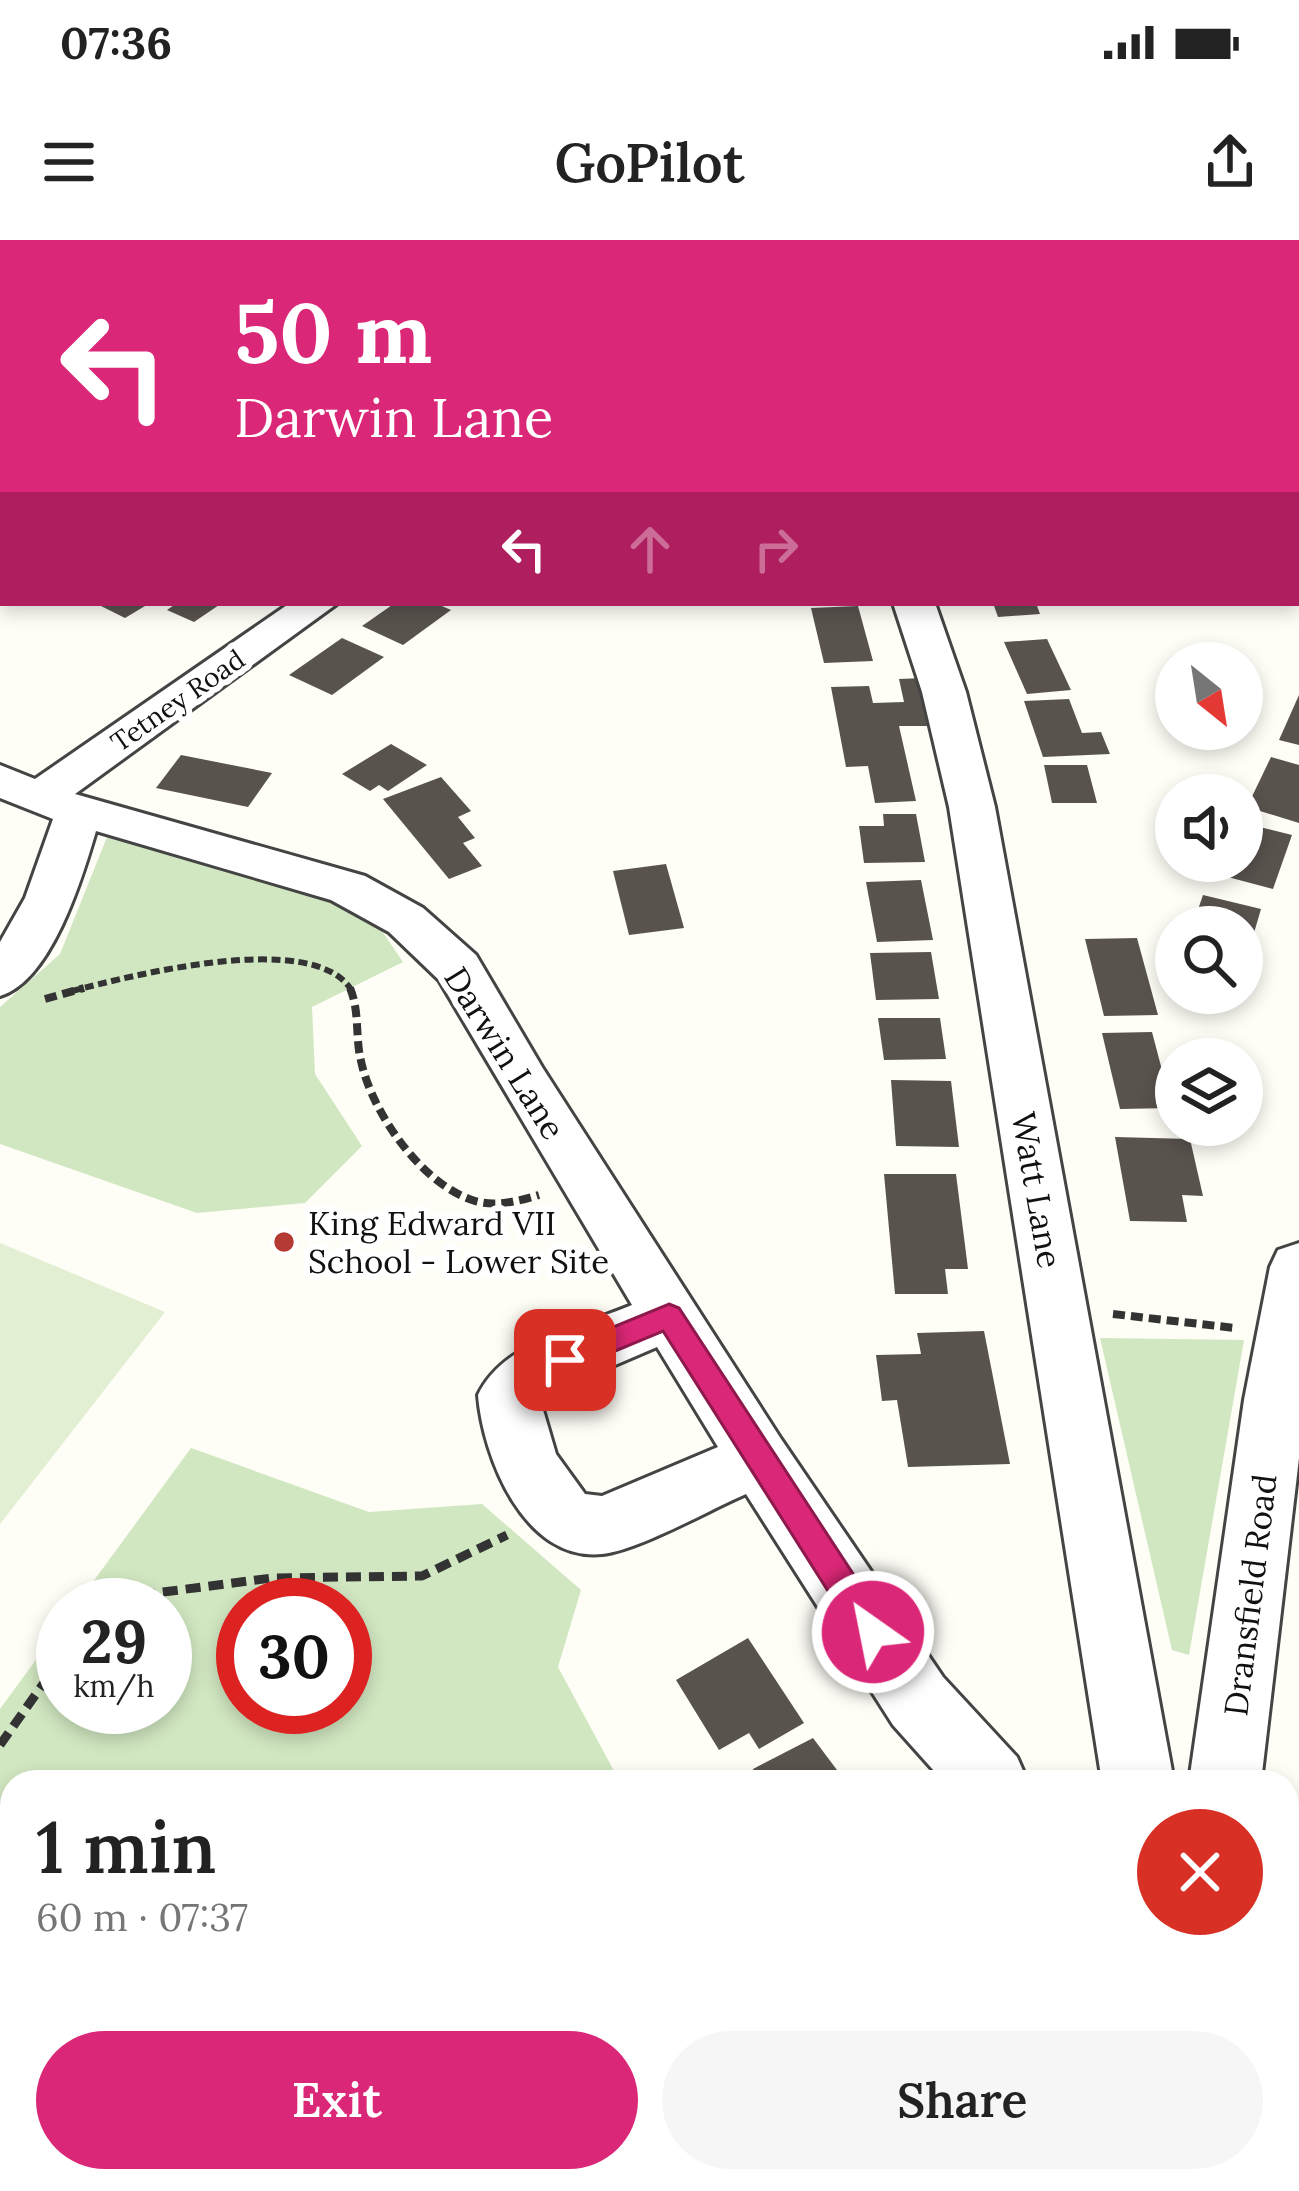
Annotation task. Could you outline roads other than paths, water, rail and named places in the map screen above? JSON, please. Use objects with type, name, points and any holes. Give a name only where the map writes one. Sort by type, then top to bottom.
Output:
[{"type":"street","name":"Tetney Road","points":[[39,796],[313,606]]},
{"type":"street","name":"Watt Lane","points":[[915,606],[944,692],[972,807],[1136,1770]]},
{"type":"street","name":"Darwin Lane","points":[[39,796],[348,888],[406,920],[458,968],[759,1459],[918,1701],[981,1770]]},
{"type":"street","points":[[13,992],[55,889],[39,796]]},
{"type":"street","name":"Dransfield Road","points":[[1227,1770],[1299,1267]]},
{"type":"street","points":[[669,1316],[530,1374],[508,1395],[508,1422],[557,1510],[576,1523],[604,1526],[759,1459]]},
{"type":"place","name":"King Edward VII School - Lower Site","points":[[284,1242]]}]
